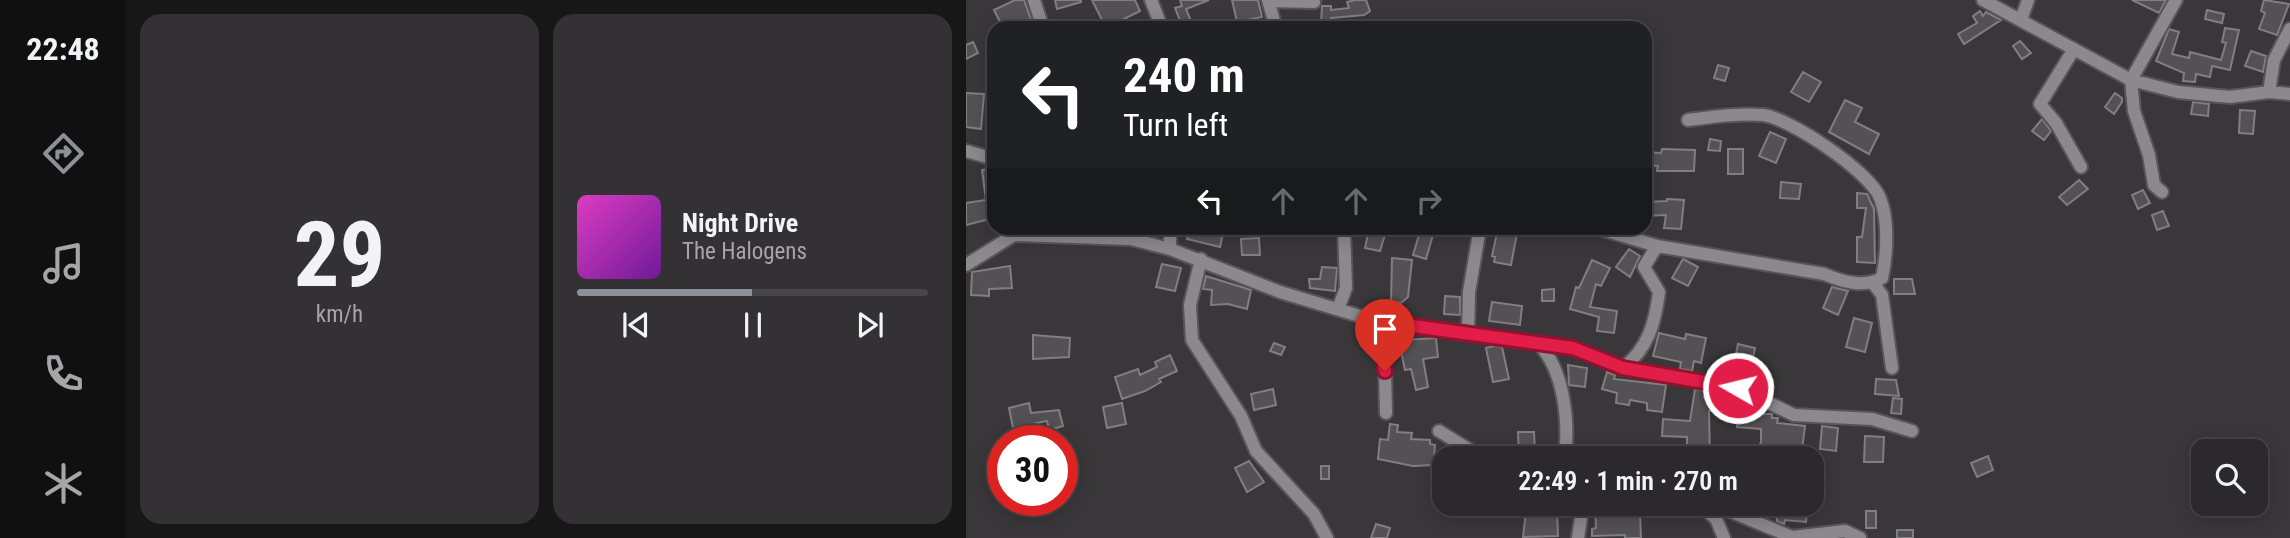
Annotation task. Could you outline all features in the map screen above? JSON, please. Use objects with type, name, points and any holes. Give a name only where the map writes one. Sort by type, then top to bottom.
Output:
[{"type":"street","points":[[1034,0],[1041,21]]},
{"type":"street","points":[[1152,0],[1160,21]]},
{"type":"street","points":[[1274,21],[1268,0],[1314,2]]},
{"type":"street","points":[[1983,0],[2131,80],[2178,92],[2230,97],[2269,92],[2290,94]]},
{"type":"street","points":[[2021,20],[2028,0]]},
{"type":"street","points":[[2162,192],[2154,185],[2134,111],[2131,80],[2176,0]]},
{"type":"street","points":[[2269,92],[2274,60],[2290,29]]},
{"type":"street","points":[[2074,48],[2040,104],[2056,123],[2081,167]]},
{"type":"street","points":[[1620,235],[1657,246],[1824,274],[1843,282],[1872,283],[1882,278],[1887,254],[1880,197],[1859,173],[1784,121],[1764,115],[1725,115],[1688,120]]},
{"type":"street","points":[[966,151],[987,157]]},
{"type":"street","points":[[966,265],[1014,235],[1131,239],[1170,248],[1280,292],[1376,321],[1573,348],[1623,368],[1738,388],[1794,415],[1872,419],[1913,431]]},
{"type":"street","points":[[1170,235],[1170,248]]},
{"type":"street","points":[[1338,309],[1346,288],[1344,235]]},
{"type":"street","points":[[1468,332],[1469,292],[1479,235]]},
{"type":"street","points":[[1623,368],[1640,354],[1648,341],[1659,292],[1644,267],[1657,246]]},
{"type":"street","points":[[1201,259],[1190,305],[1192,341],[1241,416],[1256,452],[1314,514],[1327,538]]},
{"type":"street","points":[[1872,283],[1882,295],[1892,368]]},
{"type":"street","points":[[1376,321],[1385,371],[1386,414]]},
{"type":"street","points":[[1537,342],[1553,366],[1566,414],[1565,446]]},
{"type":"street","points":[[1439,431],[1463,446]]},
{"type":"street","points":[[1578,538],[1581,516]]},
{"type":"street","points":[[1712,516],[1724,538]]},
{"type":"street","points":[[1742,516],[1793,537],[1845,531],[1860,538]]},
{"type":"building","points":[[1015,0],[1024,0],[1032,21],[1000,21],[994,10]]},
{"type":"building","points":[[1055,0],[1081,0],[1081,2],[1057,9]]},
{"type":"building","points":[[1092,0],[1135,0],[1140,11],[1120,21],[1102,21]]},
{"type":"building","points":[[1180,0],[1209,0],[1186,9],[1191,21],[1180,21],[1175,8],[1182,6]]},
{"type":"building","points":[[1232,0],[1258,0],[1262,17],[1237,21]]},
{"type":"building","points":[[1366,0],[1370,11],[1364,15],[1321,21],[1322,6],[1331,6],[1331,10],[1349,8],[1347,2]]},
{"type":"building","points":[[2132,0],[2166,0],[2159,13]]},
{"type":"building","points":[[2264,0],[2289,4],[2277,35],[2259,29],[2265,13],[2261,11]]},
{"type":"building","points":[[2207,10],[2224,14],[2222,23],[2205,19]]},
{"type":"building","points":[[1980,11],[1983,16],[1986,12],[2001,20],[1964,44],[1958,34],[1977,23],[1973,16]]},
{"type":"building","points":[[2225,28],[2239,30],[2230,70],[2212,66],[2210,77],[2196,74],[2195,82],[2183,81],[2184,73],[2156,61],[2169,29],[2179,32],[2172,54],[2189,58],[2190,52],[2221,60],[2226,43],[2222,42]]},
{"type":"building","points":[[2020,41],[2031,53],[2022,59],[2013,46]]},
{"type":"building","points":[[973,42],[978,53],[966,59],[966,45]]},
{"type":"building","points":[[2251,51],[2266,56],[2263,72],[2245,66]]},
{"type":"building","points":[[1718,65],[1729,68],[1725,81],[1714,78]]},
{"type":"building","points":[[1803,72],[1821,82],[1809,102],[1791,92]]},
{"type":"building","points":[[966,93],[984,94],[981,129],[966,127]]},
{"type":"building","points":[[2115,93],[2122,98],[2122,102],[2114,114],[2105,107]]},
{"type":"building","points":[[1845,100],[1862,108],[1855,122],[1879,134],[1869,154],[1829,132]]},
{"type":"building","points":[[2193,102],[2209,104],[2208,116],[2191,114]]},
{"type":"building","points":[[2240,110],[2255,111],[2253,134],[2239,133]]},
{"type":"building","points":[[2042,119],[2051,131],[2044,140],[2032,131]]},
{"type":"building","points":[[1770,132],[1786,139],[1776,163],[1759,156]]},
{"type":"building","points":[[1710,139],[1721,141],[1720,151],[1708,150]]},
{"type":"building","points":[[1662,149],[1695,150],[1694,171],[1657,171],[1658,166],[1652,166],[1652,152],[1661,153]]},
{"type":"building","points":[[1728,149],[1743,149],[1743,174],[1728,174]]},
{"type":"building","points":[[987,169],[987,220],[966,225],[966,203],[986,200],[982,170]]},
{"type":"building","points":[[2079,180],[2088,189],[2067,205],[2059,197]]},
{"type":"building","points":[[1781,182],[1801,184],[1799,199],[1780,198]]},
{"type":"building","points":[[2143,190],[2150,203],[2138,209],[2132,195]]},
{"type":"building","points":[[1857,193],[1867,194],[1874,209],[1875,263],[1857,262],[1857,237],[1862,237],[1866,208],[1857,208]]},
{"type":"building","points":[[1684,200],[1681,229],[1664,228],[1666,215],[1652,216],[1652,202]]},
{"type":"building","points":[[2163,211],[2169,226],[2157,230],[2152,215]]},
{"type":"building","points":[[1188,235],[1223,235],[1220,247],[1187,239]]},
{"type":"building","points":[[1368,235],[1385,235],[1380,251],[1365,248]]},
{"type":"building","points":[[1419,235],[1433,235],[1426,259],[1413,255]]},
{"type":"building","points":[[1496,235],[1517,235],[1511,265],[1494,262],[1495,257],[1492,256]]},
{"type":"building","points":[[1259,238],[1260,255],[1242,255],[1241,239]]},
{"type":"building","points":[[1629,249],[1640,256],[1630,277],[1616,267]]},
{"type":"building","points":[[1392,258],[1412,260],[1408,297],[1401,303],[1391,302]]},
{"type":"building","points":[[1683,259],[1698,267],[1688,286],[1672,278]]},
{"type":"building","points":[[1592,260],[1610,268],[1601,286],[1596,284],[1590,307],[1617,311],[1614,333],[1597,331],[1599,317],[1570,309],[1576,287],[1579,288]]},
{"type":"building","points":[[1162,264],[1181,268],[1175,291],[1156,287]]},
{"type":"building","points":[[1010,266],[1012,288],[989,289],[989,296],[971,295],[972,272]]},
{"type":"building","points":[[1322,267],[1337,268],[1335,291],[1310,288],[1309,279],[1320,279]]},
{"type":"building","points":[[1206,276],[1251,290],[1247,309],[1228,304],[1211,305],[1212,290],[1203,289]]},
{"type":"building","points":[[1894,279],[1912,279],[1915,294],[1894,294]]},
{"type":"building","points":[[1832,287],[1848,291],[1838,315],[1823,308]]},
{"type":"building","points":[[1554,289],[1554,301],[1542,301],[1542,290]]},
{"type":"building","points":[[1445,296],[1460,297],[1460,315],[1444,314]]},
{"type":"building","points":[[1492,302],[1522,306],[1520,325],[1489,321]]},
{"type":"building","points":[[1854,318],[1872,323],[1865,352],[1846,347]]},
{"type":"building","points":[[1394,332],[1406,334],[1405,340],[1436,338],[1438,357],[1423,359],[1428,387],[1416,390],[1411,369],[1405,370],[1401,351],[1396,352]]},
{"type":"building","points":[[1659,333],[1685,339],[1686,334],[1706,338],[1701,363],[1694,361],[1692,371],[1680,369],[1681,362],[1653,356]]},
{"type":"building","points":[[1033,335],[1070,338],[1069,357],[1033,359]]},
{"type":"building","points":[[1274,343],[1285,347],[1281,355],[1270,351]]},
{"type":"building","points":[[1738,344],[1755,348],[1750,373],[1733,369]]},
{"type":"building","points":[[1502,347],[1509,379],[1493,382],[1486,348]]},
{"type":"building","points":[[1170,355],[1177,371],[1159,379],[1161,382],[1145,391],[1122,399],[1115,377],[1138,369],[1140,375],[1157,367],[1155,362]]},
{"type":"building","points":[[1568,365],[1587,368],[1585,387],[1569,385]]},
{"type":"building","points":[[1607,372],[1615,375],[1614,379],[1666,385],[1662,412],[1647,410],[1647,403],[1630,400],[1629,405],[1616,403],[1617,393],[1602,389]]},
{"type":"building","points":[[1876,379],[1896,380],[1899,396],[1875,394]]},
{"type":"building","points":[[1273,389],[1276,405],[1254,410],[1251,394]]},
{"type":"building","points":[[1695,389],[1715,393],[1712,411],[1709,411],[1710,446],[1687,446],[1687,437],[1662,436],[1663,419],[1690,421]]},
{"type":"building","points":[[1893,398],[1902,399],[1901,414],[1891,413]]},
{"type":"building","points":[[1029,403],[1031,413],[1059,410],[1063,425],[1048,425],[1047,421],[1012,425],[1009,408]]},
{"type":"building","points":[[1122,403],[1126,424],[1107,428],[1103,407]]},
{"type":"building","points":[[1738,405],[1755,406],[1758,414],[1772,414],[1772,418],[1778,418],[1777,423],[1805,426],[1802,446],[1759,446],[1761,429],[1737,427]]},
{"type":"building","points":[[1390,424],[1398,425],[1397,432],[1412,433],[1411,439],[1430,440],[1430,444],[1435,445],[1432,446],[1432,465],[1413,466],[1378,459],[1380,439],[1388,440]]},
{"type":"building","points":[[1822,426],[1838,428],[1836,451],[1824,450],[1824,446],[1820,446]]},
{"type":"building","points":[[1518,432],[1534,432],[1535,446],[1519,446]]},
{"type":"building","points":[[1865,436],[1884,437],[1883,462],[1864,462]]},
{"type":"building","points":[[1988,456],[1993,470],[1977,477],[1971,463]]},
{"type":"building","points":[[1249,461],[1264,482],[1247,492],[1235,468]]},
{"type":"building","points":[[1321,466],[1329,466],[1329,479],[1321,479]]},
{"type":"building","points":[[1866,511],[1876,511],[1876,528],[1866,528]]},
{"type":"building","points":[[1525,516],[1557,516],[1558,536],[1523,537]]},
{"type":"building","points":[[1596,516],[1640,516],[1641,538],[1625,538],[1625,535],[1592,536],[1592,529],[1596,528]]},
{"type":"building","points":[[1776,516],[1807,516],[1806,522],[1785,520],[1784,524],[1777,521]]},
{"type":"building","points":[[1376,524],[1390,528],[1387,538],[1371,538]]},
{"type":"building","points":[[1897,530],[1913,530],[1913,538],[1897,538]]},
{"type":"route","points":[[1385,371],[1376,321],[1573,348],[1623,368],[1672,379],[1738,388]]}]
